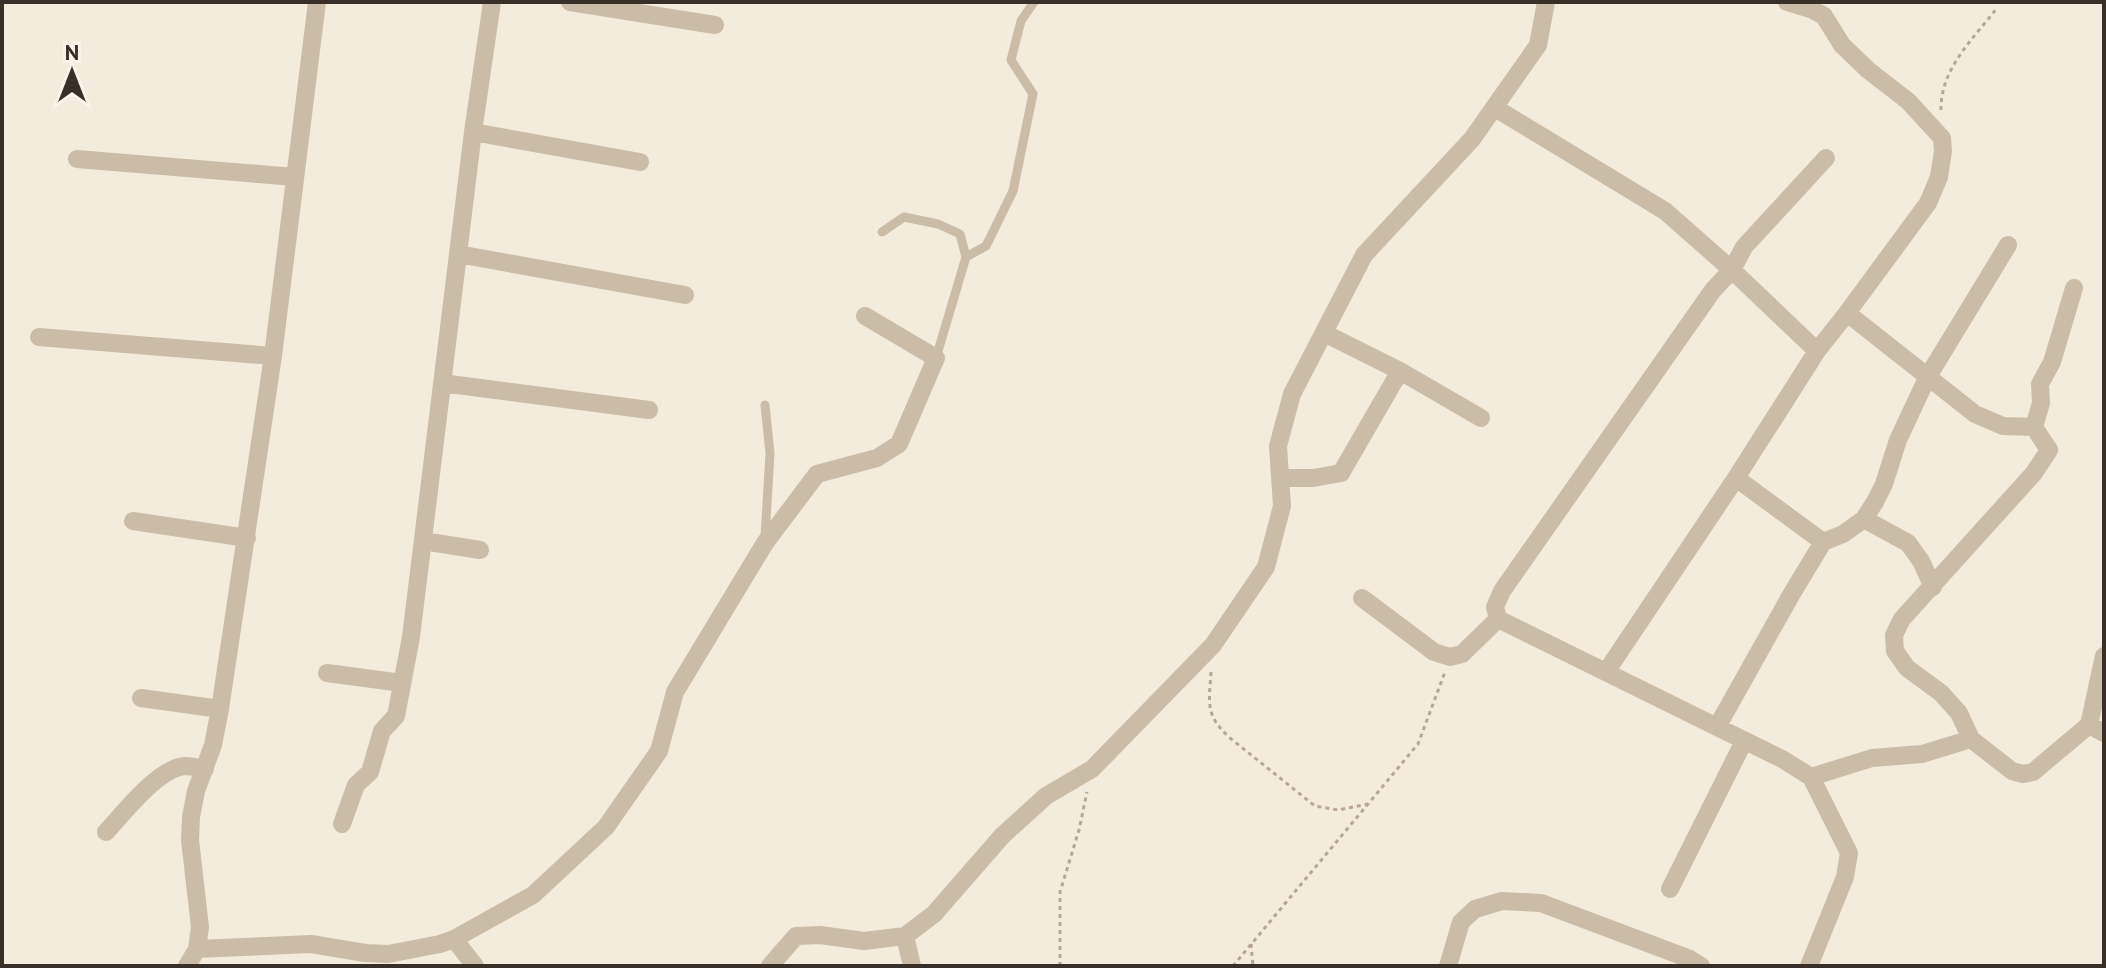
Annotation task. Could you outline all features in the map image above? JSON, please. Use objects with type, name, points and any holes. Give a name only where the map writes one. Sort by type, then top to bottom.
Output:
[{"type":"street","points":[[187,966],[197,949],[200,927],[190,840],[196,791],[213,745],[247,538],[317,2]]},
{"type":"street","points":[[342,824],[356,785],[370,772],[382,731],[396,716],[411,637],[492,2]]},
{"type":"street","points":[[570,2],[715,25]]},
{"type":"street","points":[[770,966],[796,936],[820,935],[864,941],[905,936],[934,914],[1002,836],[1046,796],[1092,769],[1213,645],[1266,567],[1282,506],[1278,446],[1292,394],[1364,255],[1472,139],[1538,45],[1546,2]]},
{"type":"street","points":[[1606,672],[1817,351],[1928,203],[1939,177],[1942,138],[1908,101],[1842,45],[1824,16],[1787,2]]},
{"type":"street","points":[[1495,108],[1665,211],[1817,351]]},
{"type":"street","points":[[473,132],[640,162]]},
{"type":"street","points":[[1809,966],[1845,877],[1849,853],[1811,777],[1782,759],[1498,619],[1495,607],[1502,591],[1713,290],[1732,270],[1744,247],[1826,158]]},
{"type":"street","points":[[77,159],[295,177]]},
{"type":"street","points":[[1717,727],[1823,542],[1843,534],[1864,519],[1884,484],[1898,440],[1927,378],[2008,245]]},
{"type":"street","points":[[458,254],[685,295]]},
{"type":"street","points":[[2074,288],[2052,362],[2040,384],[2041,403],[2034,427],[2049,450],[2034,473],[1902,619],[1894,635],[1895,651],[1907,668],[1941,693],[1959,713],[1971,739],[2012,771],[2023,774],[2033,772],[2097,729],[2104,656]]},
{"type":"street","points":[[1847,313],[1975,414],[2003,426],[2034,427]]},
{"type":"street","points":[[197,949],[311,944],[388,954],[440,944],[533,895],[606,827],[659,751],[675,692],[765,543],[817,474],[877,458],[899,444],[936,358],[865,316]]},
{"type":"street","points":[[1324,333],[1400,371],[1481,418]]},
{"type":"street","points":[[39,337],[273,356]]},
{"type":"street","points":[[1280,478],[1313,478],[1341,473],[1400,371]]},
{"type":"street","points":[[442,383],[649,410]]},
{"type":"street","points":[[1736,478],[1823,542]]},
{"type":"street","points":[[1864,519],[1908,543],[1921,561],[1933,587]]},
{"type":"street","points":[[133,521],[247,538]]},
{"type":"street","points":[[423,541],[480,550]]},
{"type":"street","points":[[1362,598],[1434,652],[1450,657],[1462,654],[1498,619]]},
{"type":"street","points":[[327,673],[402,683]]},
{"type":"street","points":[[141,698],[220,709]]},
{"type":"street","points":[[1811,777],[1872,758],[1922,754],[1971,739]]},
{"type":"street","points":[[1670,889],[1744,741]]},
{"type":"street","points":[[106,832],[160,775],[188,765],[205,769]]},
{"type":"street","points":[[1448,966],[1461,922],[1475,909],[1502,901],[1541,903],[1690,959],[1701,966]]},
{"type":"street","points":[[905,936],[912,966]]},
{"type":"street","points":[[454,939],[475,966]]},
{"type":"lane","points":[[966,257],[986,246],[1013,191],[1033,94],[1011,60],[1021,21],[1034,2]]},
{"type":"lane","points":[[882,232],[904,217],[938,224],[960,234],[966,257],[936,358]]},
{"type":"lane","points":[[765,405],[770,453],[765,543]]},
{"type":"path","points":[[1942,138],[1941,101],[1950,69],[1997,8]]},
{"type":"path","points":[[1213,645],[1210,707],[1218,727],[1315,806],[1338,810],[1370,803]]},
{"type":"path","points":[[1233,966],[1418,744],[1450,657]]},
{"type":"path","points":[[1060,966],[1060,892],[1079,830],[1092,769]]},
{"type":"path","points":[[1251,944],[1253,966]]}]
